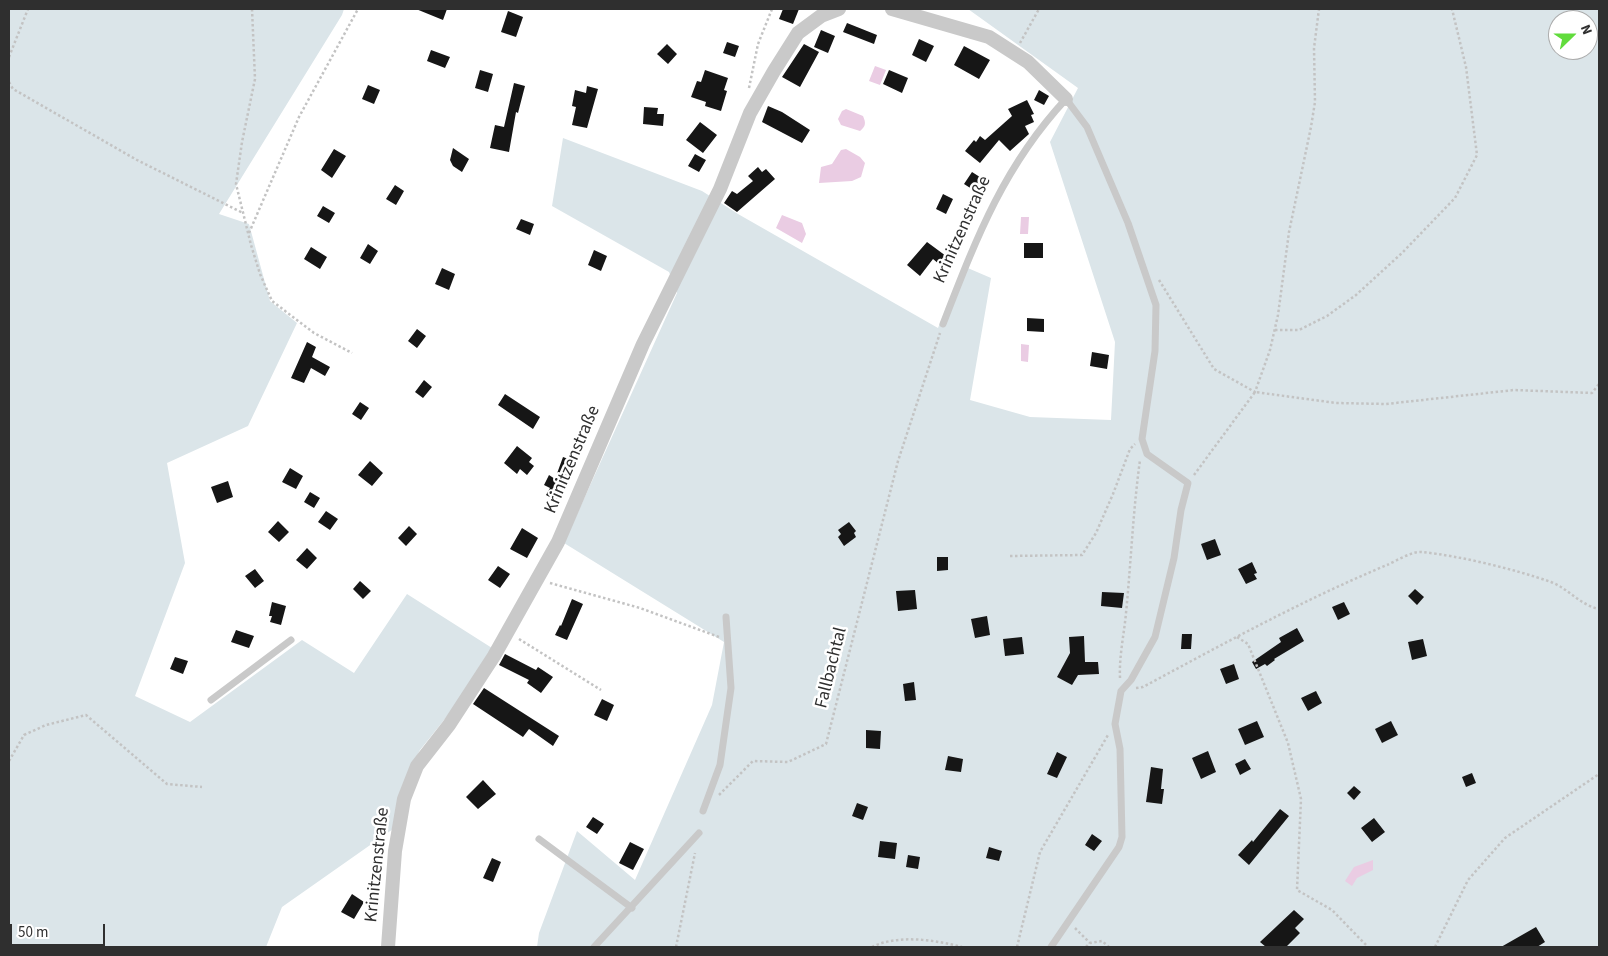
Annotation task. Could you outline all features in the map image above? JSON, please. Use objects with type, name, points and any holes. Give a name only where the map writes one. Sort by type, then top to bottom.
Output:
[{"type":"street","name":"Krinitzenstraße","points":[[388,947],[395,851],[404,799],[417,766],[470,693],[494,656],[558,542],[643,344],[720,189],[750,114],[788,46],[798,33],[820,16],[839,9]]},
{"type":"street","points":[[892,9],[989,37],[1028,62],[1066,99]]},
{"type":"lane","name":"Krinitzenstraße","points":[[943,324],[975,242],[995,198],[1044,123],[1066,99]]},
{"type":"lane","points":[[1051,947],[1070,922],[1119,847],[1122,837],[1120,749],[1115,724],[1121,691],[1131,680],[1156,637],[1174,558],[1181,510],[1188,483],[1147,454],[1143,436],[1155,351],[1156,305],[1128,224],[1087,127],[1066,99]]},
{"type":"lane","points":[[703,811],[720,765],[731,688],[726,617]]},
{"type":"lane","points":[[211,700],[291,640]]},
{"type":"lane","points":[[594,947],[632,908],[699,832]]},
{"type":"lane","points":[[539,839],[632,908]]},
{"type":"path","points":[[9,57],[28,9]]},
{"type":"path","points":[[252,9],[255,79],[242,142],[236,184],[248,234],[260,274],[272,301],[314,333],[352,353]]},
{"type":"path","points":[[248,234],[274,180],[299,117],[358,9]]},
{"type":"path","points":[[750,114],[749,84],[754,60],[758,44],[772,9]]},
{"type":"path","points":[[1015,54],[1039,9]]},
{"type":"path","points":[[1188,483],[1255,392],[1275,330],[1290,232],[1315,102],[1314,48],[1319,9]]},
{"type":"path","points":[[1275,330],[1299,330],[1327,316],[1356,295],[1402,253],[1455,198],[1477,155],[1466,67],[1452,9]]},
{"type":"path","points":[[9,82],[13,90],[137,160],[243,213]]},
{"type":"path","points":[[1158,279],[1214,369],[1255,392],[1336,403],[1386,404],[1514,390],[1592,393],[1599,384]]},
{"type":"path","name":"Fallbachtal","points":[[703,811],[753,761],[788,762],[826,744],[898,461],[943,324]]},
{"type":"path","points":[[1010,556],[1082,555],[1110,502],[1130,449],[1143,436]]},
{"type":"path","points":[[1143,436],[1132,518],[1126,614],[1120,665],[1121,691],[1144,687],[1237,637],[1368,572],[1419,551],[1484,564],[1550,582],[1562,587],[1586,606],[1599,609]]},
{"type":"path","points":[[537,580],[640,608],[727,640]]},
{"type":"path","points":[[507,631],[600,690]]},
{"type":"path","points":[[1237,637],[1248,644],[1288,743],[1301,799],[1297,890],[1332,910],[1368,947]]},
{"type":"path","points":[[9,761],[24,735],[46,725],[86,715],[166,784],[202,787]]},
{"type":"path","points":[[1017,947],[1040,852],[1115,724]]},
{"type":"path","points":[[1435,947],[1468,880],[1505,838],[1599,774]]},
{"type":"path","points":[[676,947],[699,832]]},
{"type":"path","points":[[1070,922],[1090,943]]},
{"type":"path","points":[[872,947],[880,943],[908,940],[947,943],[962,947]]},
{"type":"path","points":[[1086,947],[1090,943],[1102,941],[1109,947]]},
{"type":"shaded area","points":[[9,9],[344,9],[219,214],[249,224],[270,301],[297,323],[248,426],[167,463],[185,563],[135,696],[190,722],[302,640],[354,673],[407,594],[492,648],[452,710],[420,750],[411,767],[393,829],[282,907],[266,947],[9,947]]},
{"type":"shaded area","points":[[968,9],[1599,9],[1599,947],[537,947],[539,933],[577,831],[635,880],[712,705],[724,642],[564,543],[677,293],[669,272],[552,206],[563,138],[702,191],[738,214],[938,328],[963,266],[991,278],[970,400],[1030,417],[1111,420],[1115,342],[1050,142],[1078,88]]},
{"type":"shaded area","points":[[875,66],[886,70],[880,85],[869,81]]},
{"type":"shaded area","points":[[846,109],[863,116],[865,124],[860,131],[841,125],[838,119],[842,111]]},
{"type":"shaded area","points":[[846,149],[860,157],[865,163],[861,177],[852,181],[819,183],[821,167],[832,164],[841,150]]},
{"type":"shaded area","points":[[782,215],[802,223],[806,234],[802,243],[776,228]]},
{"type":"shaded area","points":[[1021,217],[1029,217],[1028,234],[1020,234]]},
{"type":"shaded area","points":[[1021,344],[1029,345],[1028,362],[1021,361]]},
{"type":"shaded area","points":[[1373,860],[1373,870],[1357,878],[1352,886],[1345,881],[1354,867]]},
{"type":"building","points":[[416,9],[447,9],[443,20]]},
{"type":"building","points":[[783,9],[799,9],[793,24],[779,19]]},
{"type":"building","points":[[508,11],[523,17],[516,37],[501,32]]},
{"type":"building","points":[[847,23],[877,35],[874,44],[843,32]]},
{"type":"building","points":[[821,30],[835,36],[828,53],[814,47]]},
{"type":"building","points":[[919,39],[934,46],[926,62],[912,55]]},
{"type":"building","points":[[727,42],[739,46],[735,57],[723,53]]},
{"type":"building","points":[[667,44],[677,54],[668,64],[657,54]]},
{"type":"building","points":[[804,44],[819,52],[800,87],[782,77]]},
{"type":"building","points":[[964,46],[990,60],[979,79],[954,65]]},
{"type":"building","points":[[431,50],[450,57],[445,68],[427,61]]},
{"type":"building","points":[[480,70],[493,74],[488,92],[475,88]]},
{"type":"building","points":[[705,70],[728,78],[724,90],[727,91],[721,111],[705,106],[706,102],[691,97],[697,81],[701,82]]},
{"type":"building","points":[[889,70],[908,78],[902,93],[883,84]]},
{"type":"building","points":[[514,83],[525,86],[518,113],[516,112],[509,152],[490,148],[495,125],[504,127]]},
{"type":"building","points":[[368,85],[380,90],[374,104],[362,99]]},
{"type":"building","points":[[587,86],[598,89],[587,128],[572,125],[576,107],[572,106],[575,90],[586,93]]},
{"type":"building","points":[[1039,90],[1049,96],[1044,105],[1034,100]]},
{"type":"building","points":[[1027,100],[1034,114],[1031,115],[1034,122],[1025,126],[1029,134],[1010,151],[999,140],[980,163],[965,151],[974,140],[976,142],[980,136],[985,140],[1012,116],[1008,109]]},
{"type":"building","points":[[768,106],[782,112],[810,130],[802,143],[762,122]]},
{"type":"building","points":[[644,107],[658,108],[657,114],[664,114],[663,126],[643,124]]},
{"type":"building","points":[[700,122],[717,135],[703,153],[686,140]]},
{"type":"building","points":[[453,148],[469,159],[462,172],[453,166],[450,160]]},
{"type":"building","points":[[334,149],[346,156],[332,178],[321,170]]},
{"type":"building","points":[[695,154],[706,160],[699,172],[688,166]]},
{"type":"building","points":[[758,167],[762,172],[766,169],[775,179],[737,212],[724,203],[732,191],[737,194],[753,181],[748,176]]},
{"type":"building","points":[[972,172],[983,179],[975,191],[964,184]]},
{"type":"building","points":[[395,185],[404,191],[396,205],[386,199]]},
{"type":"building","points":[[943,194],[953,199],[946,214],[936,209]]},
{"type":"building","points":[[323,206],[335,213],[329,223],[317,216]]},
{"type":"building","points":[[521,219],[534,224],[530,235],[516,229]]},
{"type":"building","points":[[927,242],[946,256],[939,264],[933,259],[920,276],[907,265]]},
{"type":"building","points":[[1024,243],[1043,243],[1043,258],[1024,258]]},
{"type":"building","points":[[368,244],[378,251],[370,264],[360,258]]},
{"type":"building","points":[[311,247],[327,257],[320,269],[304,259]]},
{"type":"building","points":[[594,250],[607,256],[601,271],[588,265]]},
{"type":"building","points":[[442,268],[455,274],[449,290],[435,284]]},
{"type":"building","points":[[1027,318],[1044,319],[1044,332],[1027,331]]},
{"type":"building","points":[[417,329],[426,336],[417,348],[408,341]]},
{"type":"building","points":[[307,342],[316,347],[312,357],[330,367],[325,376],[311,368],[304,383],[291,378]]},
{"type":"building","points":[[1092,352],[1109,355],[1107,369],[1090,366]]},
{"type":"building","points":[[424,380],[432,387],[423,398],[415,392]]},
{"type":"building","points":[[505,394],[540,417],[533,429],[498,405]]},
{"type":"building","points":[[360,402],[369,408],[361,420],[352,414]]},
{"type":"building","points":[[517,446],[532,458],[529,462],[534,466],[527,475],[520,469],[517,474],[504,463]]},
{"type":"building","points":[[563,457],[574,461],[566,485],[557,501],[546,495],[550,488],[544,485],[549,475],[555,479]]},
{"type":"building","points":[[370,461],[383,473],[372,486],[358,475]]},
{"type":"building","points":[[290,468],[303,476],[296,489],[282,482]]},
{"type":"building","points":[[228,481],[233,497],[217,503],[211,487]]},
{"type":"building","points":[[310,492],[320,498],[314,508],[304,502]]},
{"type":"building","points":[[326,511],[338,519],[330,530],[318,522]]},
{"type":"building","points":[[278,521],[289,532],[279,542],[268,532]]},
{"type":"building","points":[[849,522],[856,531],[854,533],[856,537],[844,546],[838,537],[841,534],[838,530]]},
{"type":"building","points":[[409,526],[417,534],[406,546],[398,538]]},
{"type":"building","points":[[522,528],[538,538],[527,558],[510,549]]},
{"type":"building","points":[[1215,539],[1221,555],[1207,560],[1201,544]]},
{"type":"building","points":[[307,548],[317,558],[307,569],[296,560]]},
{"type":"building","points":[[937,557],[948,557],[948,570],[937,571]]},
{"type":"building","points":[[1252,562],[1257,573],[1254,574],[1257,579],[1246,584],[1238,569]]},
{"type":"building","points":[[498,566],[510,574],[500,588],[488,580]]},
{"type":"building","points":[[255,569],[264,581],[255,588],[245,576]]},
{"type":"building","points":[[360,581],[371,591],[363,599],[353,589]]},
{"type":"building","points":[[1415,589],[1424,597],[1417,605],[1408,596]]},
{"type":"building","points":[[915,590],[917,609],[898,611],[896,591]]},
{"type":"building","points":[[1102,592],[1124,593],[1122,608],[1101,606]]},
{"type":"building","points":[[572,599],[583,604],[567,640],[555,635],[561,626]]},
{"type":"building","points":[[272,602],[286,606],[281,625],[270,622],[272,616],[269,616]]},
{"type":"building","points":[[1344,602],[1350,614],[1338,620],[1332,607]]},
{"type":"building","points":[[987,616],[990,635],[975,638],[971,619]]},
{"type":"building","points":[[1297,628],[1304,641],[1274,659],[1267,666],[1265,664],[1256,669],[1252,662],[1281,642],[1279,638]]},
{"type":"building","points":[[236,630],[254,636],[249,648],[231,642]]},
{"type":"building","points":[[1182,634],[1192,634],[1191,649],[1181,649]]},
{"type":"building","points":[[1084,636],[1085,662],[1098,662],[1099,674],[1078,675],[1072,685],[1057,677],[1070,653],[1069,637]]},
{"type":"building","points":[[1022,637],[1024,654],[1005,656],[1003,639]]},
{"type":"building","points":[[1423,639],[1427,656],[1412,660],[1408,642]]},
{"type":"building","points":[[505,654],[536,670],[538,667],[553,677],[541,693],[527,683],[529,680],[499,665]]},
{"type":"building","points":[[175,657],[188,661],[183,674],[170,669]]},
{"type":"building","points":[[1234,664],[1239,679],[1226,684],[1220,669]]},
{"type":"building","points":[[914,682],[916,700],[905,701],[903,684]]},
{"type":"building","points":[[484,688],[559,736],[553,746],[529,729],[523,737],[473,704]]},
{"type":"building","points":[[1316,691],[1322,703],[1308,711],[1301,698]]},
{"type":"building","points":[[602,699],[614,705],[607,721],[594,715]]},
{"type":"building","points":[[1257,721],[1264,737],[1245,745],[1238,729]]},
{"type":"building","points":[[1391,721],[1398,735],[1382,743],[1375,729]]},
{"type":"building","points":[[866,730],[881,731],[880,749],[866,748]]},
{"type":"building","points":[[1208,751],[1216,772],[1201,779],[1192,758]]},
{"type":"building","points":[[1057,752],[1067,757],[1057,778],[1047,774]]},
{"type":"building","points":[[948,756],[963,759],[961,772],[945,770]]},
{"type":"building","points":[[1245,759],[1251,769],[1240,775],[1235,764]]},
{"type":"building","points":[[1151,767],[1163,769],[1161,789],[1164,789],[1162,804],[1146,802]]},
{"type":"building","points":[[1472,773],[1476,783],[1466,787],[1462,777]]},
{"type":"building","points":[[483,780],[496,794],[478,809],[466,797]]},
{"type":"building","points":[[1354,786],[1361,792],[1354,800],[1347,793]]},
{"type":"building","points":[[857,803],[868,807],[863,820],[852,816]]},
{"type":"building","points":[[1280,809],[1289,816],[1249,865],[1238,855],[1252,840],[1253,842]]},
{"type":"building","points":[[593,817],[604,824],[597,834],[586,827]]},
{"type":"building","points":[[1374,818],[1385,832],[1372,842],[1361,828]]},
{"type":"building","points":[[1092,834],[1102,841],[1094,851],[1085,845]]},
{"type":"building","points":[[880,841],[897,843],[895,859],[878,857]]},
{"type":"building","points":[[630,842],[644,849],[633,870],[619,863]]},
{"type":"building","points":[[989,847],[1002,851],[999,861],[986,858]]},
{"type":"building","points":[[908,855],[920,857],[918,869],[906,867]]},
{"type":"building","points":[[492,858],[501,862],[493,882],[483,878]]},
{"type":"building","points":[[352,894],[364,902],[354,919],[341,912]]},
{"type":"building","points":[[1294,910],[1304,919],[1295,928],[1300,933],[1286,947],[1266,947],[1260,942]]},
{"type":"building","points":[[1536,927],[1545,942],[1537,947],[1501,947]]}]
